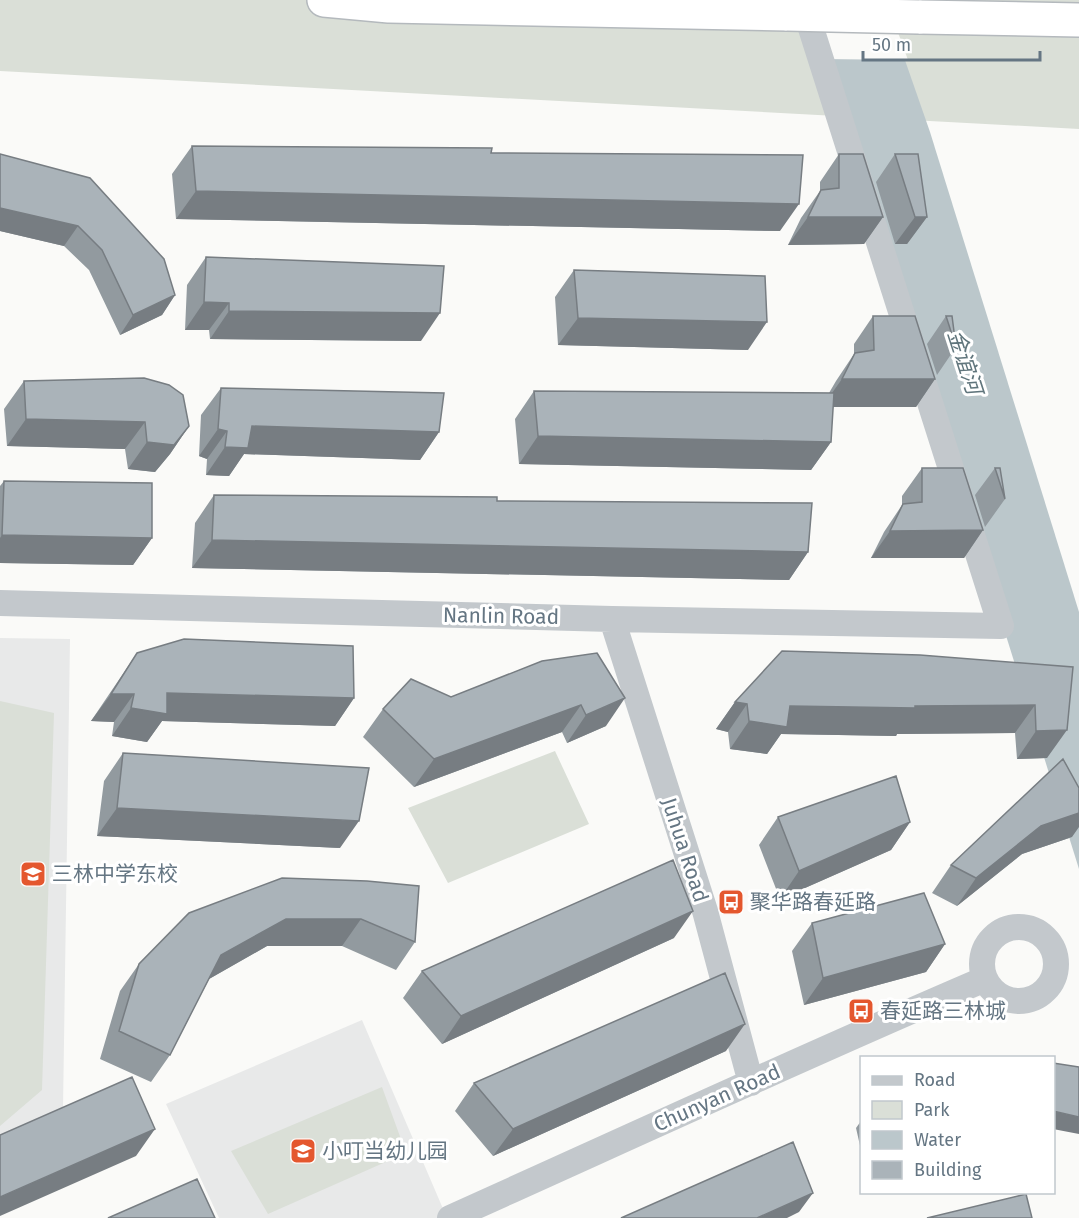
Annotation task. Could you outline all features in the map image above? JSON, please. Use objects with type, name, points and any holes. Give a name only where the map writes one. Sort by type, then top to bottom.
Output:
[{"type":"highway","points":[[324,0],[389,6],[795,7],[919,17],[1079,20]]},
{"type":"street","name":"Nanlin Road","points":[[0,603],[612,619],[1001,626],[795,7]]},
{"type":"street","name":"Juhua Road","points":[[612,619],[705,911],[752,1083]]},
{"type":"street","name":"Chunyan Road","points":[[450,1218],[867,1029],[985,979]]},
{"type":"shaded area","name":"三林中学东校","points":[[0,638],[70,639],[63,1109],[0,1136]]},
{"type":"shaded area","name":"小叮当幼儿园","points":[[362,1020],[447,1218],[219,1218],[166,1104]]},
{"type":"green space","points":[[0,0],[1079,0],[1079,129],[0,71]]},
{"type":"green space","points":[[0,701],[54,713],[42,1090],[0,1126]]},
{"type":"green space","points":[[555,751],[589,824],[448,883],[408,808]]},
{"type":"green space","points":[[382,1087],[406,1153],[268,1214],[231,1151]]},
{"type":"water","name":"金谊河","points":[[809,0],[884,0],[930,132],[1079,612],[1079,869],[843,115]]},
{"type":"pier","points":[[806,0],[887,2],[908,60],[823,59]]},
{"type":"building","points":[[192,146],[492,148],[491,153],[803,155],[799,204],[196,191]]},
{"type":"building","points":[[0,154],[90,178],[164,259],[175,295],[133,315],[102,250],[78,226],[0,208]]},
{"type":"building","points":[[839,154],[863,154],[883,217],[808,217],[821,190],[839,188]]},
{"type":"building","points":[[895,154],[918,154],[927,217],[915,217]]},
{"type":"building","points":[[206,257],[444,266],[440,313],[229,311],[229,303],[204,302]]},
{"type":"building","points":[[574,270],[765,276],[767,322],[578,318]]},
{"type":"building","points":[[873,316],[915,316],[935,379],[842,379],[855,353],[874,350]]},
{"type":"building","points":[[946,316],[952,316],[956,347]]},
{"type":"building","points":[[144,378],[169,385],[183,395],[189,426],[174,445],[147,442],[145,422],[26,419],[24,381]]},
{"type":"building","points":[[221,388],[444,393],[439,432],[252,426],[248,448],[225,447],[227,431],[218,429]]},
{"type":"building","points":[[534,391],[834,393],[831,442],[538,436]]},
{"type":"building","points":[[922,468],[963,468],[983,530],[890,531],[903,504],[922,502]]},
{"type":"building","points":[[995,468],[1000,468],[1005,499]]},
{"type":"building","points":[[4,481],[152,483],[152,538],[2,535]]},
{"type":"building","points":[[214,495],[497,497],[497,501],[812,503],[808,552],[212,540]]},
{"type":"building","points":[[184,639],[353,646],[354,698],[167,693],[167,714],[131,708],[134,694],[111,694],[137,653]]},
{"type":"building","points":[[782,651],[920,655],[1073,667],[1067,730],[1036,731],[1035,705],[915,706],[915,708],[790,706],[787,727],[749,721],[747,704],[735,702]]},
{"type":"building","points":[[597,653],[625,698],[586,715],[581,705],[434,759],[383,709],[411,679],[451,697],[542,661]]},
{"type":"building","points":[[123,753],[369,768],[359,821],[117,808]]},
{"type":"building","points":[[1063,759],[1079,788],[1079,813],[1041,826],[976,878],[951,865]]},
{"type":"building","points":[[896,776],[910,822],[799,871],[778,817]]},
{"type":"building","points":[[673,860],[693,911],[461,1016],[422,971]]},
{"type":"building","points":[[282,878],[367,881],[419,886],[415,942],[361,919],[286,919],[221,955],[170,1055],[119,1031],[139,964],[189,913]]},
{"type":"building","points":[[924,893],[945,944],[823,978],[812,923]]},
{"type":"building","points":[[725,973],[745,1024],[513,1129],[474,1083]]},
{"type":"building","points":[[1055,1063],[1079,1067],[1079,1117],[1055,1111]]},
{"type":"building","points":[[132,1077],[155,1129],[0,1197],[0,1135]]},
{"type":"building","points":[[793,1142],[813,1193],[757,1218],[621,1218]]},
{"type":"building","points":[[197,1179],[215,1218],[108,1218]]},
{"type":"building","points":[[1026,1194],[1032,1218],[927,1218]]},
{"type":"place","name":"三林中学东校","points":[[33,874]]},
{"type":"place","name":"聚华路春延路","points":[[731,902]]},
{"type":"place","name":"春延路三林城","points":[[861,1011]]},
{"type":"place","name":"小叮当幼儿园","points":[[303,1151]]}]
